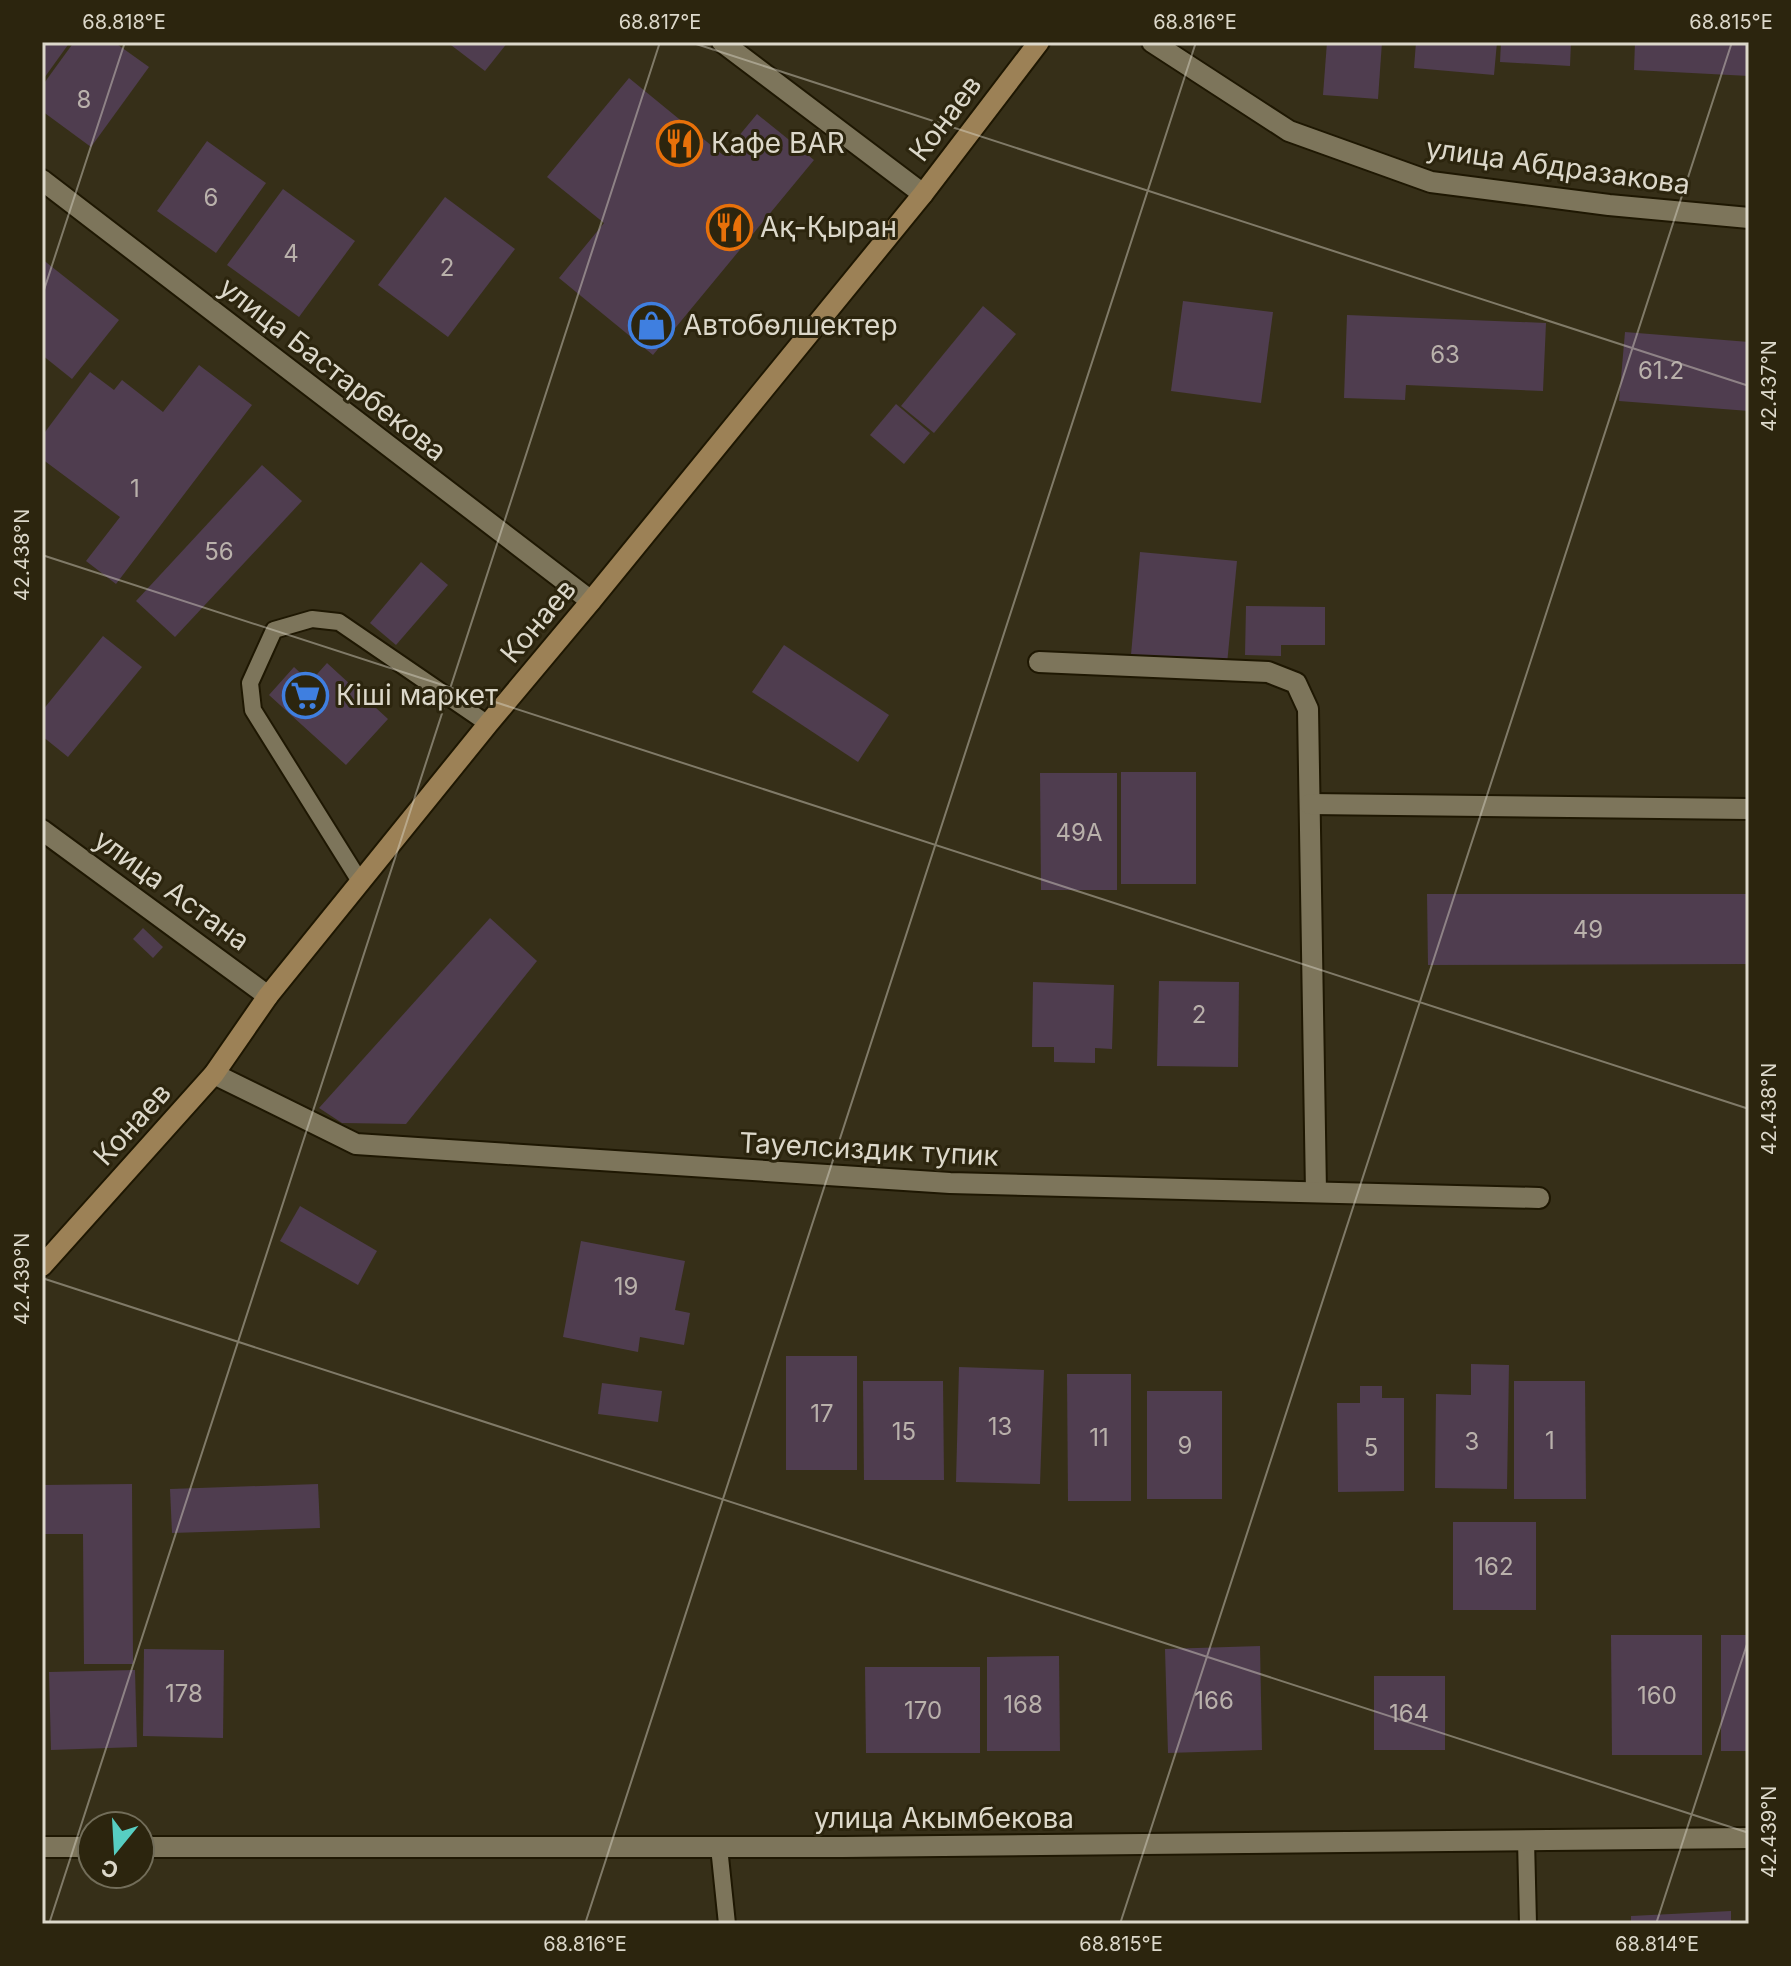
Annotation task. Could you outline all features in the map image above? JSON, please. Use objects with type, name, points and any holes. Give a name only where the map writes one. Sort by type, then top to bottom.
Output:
[{"type":"main road","name":"Конаев","points":[[43,1263],[214,1074],[268,996],[923,194],[1039,42]]},
{"type":"street","points":[[722,42],[923,194]]},
{"type":"street","name":"улица Абдразакова","points":[[1152,42],[1289,131],[1431,182],[1609,205],[1749,218]]},
{"type":"street","name":"улица Бастарбекова","points":[[42,180],[591,601]]},
{"type":"street","points":[[1039,662],[1268,672],[1296,683],[1308,709],[1316,1192]]},
{"type":"street","points":[[1310,804],[1749,809]]},
{"type":"street","name":"улица Астана","points":[[42,830],[268,996]]},
{"type":"street","name":"Тауелсиздик тупик","points":[[214,1074],[356,1144],[950,1183],[1539,1198]]},
{"type":"street","name":"улица Акымбекова","points":[[156,1847],[843,1847],[1749,1838]]},
{"type":"street","points":[[42,1847],[76,1847]]},
{"type":"lane","points":[[361,883],[253,710],[250,683],[274,630],[312,619],[339,622],[488,724]]},
{"type":"lane","points":[[1526,1840],[1528,1924]]},
{"type":"lane","points":[[719,1847],[727,1924]]},
{"type":"building","points":[[42,42],[70,42],[42,81]]},
{"type":"building","points":[[74,42],[114,42],[149,67],[91,147],[42,111],[42,86]]},
{"type":"building","points":[[447,42],[508,42],[485,71]]},
{"type":"building","points":[[1327,42],[1382,42],[1378,99],[1323,95]]},
{"type":"building","points":[[1416,42],[1497,42],[1494,75],[1414,68]]},
{"type":"building","points":[[1501,42],[1571,42],[1570,66],[1500,62]]},
{"type":"building","points":[[1635,42],[1749,42],[1749,76],[1634,70]]},
{"type":"building","points":[[629,78],[723,155],[757,114],[814,160],[653,355],[559,278],[604,223],[547,177]]},
{"type":"building","points":[[207,141],[266,183],[216,253],[157,211]]},
{"type":"building","points":[[283,189],[355,241],[299,317],[227,265]]},
{"type":"building","points":[[445,197],[515,249],[448,337],[378,285]]},
{"type":"building","points":[[42,259],[119,320],[72,379],[42,355]]},
{"type":"building","points":[[1183,301],[1273,312],[1261,403],[1171,391]]},
{"type":"building","points":[[983,306],[1016,334],[934,433],[901,406]]},
{"type":"building","points":[[1347,315],[1546,323],[1543,391],[1406,385],[1405,400],[1344,398]]},
{"type":"building","points":[[1625,332],[1749,342],[1749,411],[1619,401]]},
{"type":"building","points":[[199,365],[252,405],[116,584],[86,561],[120,517],[42,459],[42,436],[90,372],[114,390],[122,380],[163,412]]},
{"type":"building","points":[[896,404],[930,433],[904,464],[870,435]]},
{"type":"building","points":[[262,465],[302,501],[175,637],[136,601]]},
{"type":"building","points":[[1140,552],[1237,561],[1227,664],[1131,655]]},
{"type":"building","points":[[421,562],[448,585],[396,645],[370,623]]},
{"type":"building","points":[[1246,606],[1325,607],[1325,645],[1281,645],[1281,656],[1245,655]]},
{"type":"building","points":[[103,636],[142,667],[68,757],[42,736],[42,711]]},
{"type":"building","points":[[784,645],[889,715],[858,762],[752,692]]},
{"type":"building","points":[[327,663],[388,719],[346,765],[269,695],[294,667],[310,682]]},
{"type":"building","points":[[1121,772],[1196,772],[1196,884],[1121,884]]},
{"type":"building","points":[[1040,773],[1117,773],[1117,890],[1041,890]]},
{"type":"building","points":[[1427,894],[1749,894],[1749,964],[1428,965]]},
{"type":"building","points":[[490,918],[537,961],[406,1124],[342,1123],[319,1108]]},
{"type":"building","points":[[143,928],[163,947],[153,958],[133,939]]},
{"type":"building","points":[[1159,981],[1239,982],[1238,1067],[1157,1066]]},
{"type":"building","points":[[1033,982],[1114,985],[1112,1049],[1095,1048],[1095,1063],[1054,1062],[1054,1047],[1032,1047]]},
{"type":"building","points":[[300,1206],[377,1251],[358,1285],[280,1241]]},
{"type":"building","points":[[581,1241],[685,1261],[675,1310],[690,1313],[684,1345],[640,1337],[638,1352],[563,1337]]},
{"type":"building","points":[[786,1356],[857,1356],[857,1470],[786,1470]]},
{"type":"building","points":[[1471,1364],[1509,1365],[1507,1489],[1435,1488],[1436,1394],[1471,1395]]},
{"type":"building","points":[[959,1367],[1044,1370],[1040,1484],[956,1482]]},
{"type":"building","points":[[1067,1374],[1131,1374],[1131,1501],[1068,1501]]},
{"type":"building","points":[[863,1381],[943,1381],[944,1480],[864,1480]]},
{"type":"building","points":[[1514,1381],[1585,1381],[1586,1499],[1514,1499]]},
{"type":"building","points":[[602,1383],[662,1391],[658,1422],[598,1414]]},
{"type":"building","points":[[1360,1386],[1382,1386],[1382,1398],[1404,1398],[1404,1491],[1338,1492],[1337,1403],[1360,1403]]},
{"type":"building","points":[[1147,1391],[1222,1391],[1222,1499],[1147,1499]]},
{"type":"building","points":[[132,1484],[133,1664],[84,1664],[83,1534],[42,1534],[42,1485]]},
{"type":"building","points":[[318,1484],[320,1528],[172,1533],[170,1489]]},
{"type":"building","points":[[1453,1522],[1536,1522],[1536,1610],[1453,1610]]},
{"type":"building","points":[[1611,1635],[1702,1635],[1702,1755],[1612,1755]]},
{"type":"building","points":[[1721,1635],[1749,1635],[1749,1751],[1721,1751]]},
{"type":"building","points":[[1260,1646],[1262,1750],[1168,1753],[1165,1649]]},
{"type":"building","points":[[144,1649],[224,1650],[223,1738],[143,1736]]},
{"type":"building","points":[[1059,1656],[1060,1751],[987,1751],[987,1657]]},
{"type":"building","points":[[865,1667],[980,1667],[980,1753],[866,1753]]},
{"type":"building","points":[[135,1670],[137,1747],[51,1750],[49,1672]]},
{"type":"building","points":[[1374,1676],[1445,1676],[1445,1750],[1374,1750]]},
{"type":"building","points":[[1731,1911],[1731,1924],[1631,1924],[1631,1916]]},
{"type":"place","name":"Кафе BAR","points":[[680,143]]},
{"type":"place","name":"Ақ-Қыран","points":[[729,227]]},
{"type":"place","name":"Автобөлшектер","points":[[652,325]]},
{"type":"place","name":"Кіші маркет","points":[[305,695]]}]
